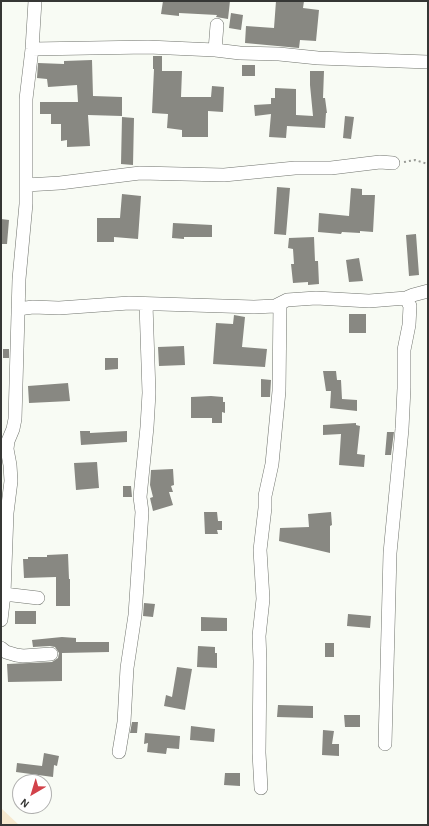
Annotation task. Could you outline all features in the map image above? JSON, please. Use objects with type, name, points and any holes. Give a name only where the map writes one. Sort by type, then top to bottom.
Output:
[{"type":"street","points":[[1,620],[4,594],[7,513],[11,481],[10,465],[4,446],[13,429],[15,419],[19,279],[26,204],[26,99],[32,49],[35,1]]},
{"type":"street","points":[[215,50],[217,24]]},
{"type":"street","points":[[32,49],[148,46],[240,53],[279,54],[318,58],[428,62]]},
{"type":"street","points":[[26,185],[60,183],[140,173],[224,175],[295,168],[331,168],[380,162],[393,162]]},
{"type":"street","points":[[18,309],[129,303],[254,308],[275,306],[287,300],[316,298],[356,299],[369,301],[406,298],[428,291]]},
{"type":"street","points":[[385,744],[390,553],[402,429],[404,350],[409,325],[410,306],[406,298]]},
{"type":"street","points":[[119,752],[124,722],[127,668],[135,615],[142,512],[140,497],[148,427],[146,304]]},
{"type":"street","points":[[260,788],[258,753],[260,661],[259,636],[263,599],[260,550],[265,496],[272,464],[279,391],[280,304]]},
{"type":"street","points":[[4,594],[38,598]]},
{"type":"street","points":[[1,648],[6,652],[23,656],[51,654]]},
{"type":"path","points":[[393,162],[414,160],[428,164]]},
{"type":"shaded area","points":[[1,808],[19,825],[1,825]]},
{"type":"building","points":[[163,1],[230,1],[228,19],[216,17],[217,15],[179,13],[179,16],[161,14]]},
{"type":"building","points":[[276,1],[304,1],[303,8],[319,10],[316,41],[300,40],[299,48],[245,43],[246,26],[274,28]]},
{"type":"building","points":[[231,13],[243,15],[241,30],[229,28]]},
{"type":"building","points":[[153,56],[162,56],[162,71],[182,71],[181,97],[211,97],[212,86],[224,87],[223,112],[208,111],[208,137],[182,137],[182,130],[167,128],[168,114],[152,113],[154,69]]},
{"type":"building","points":[[92,60],[93,96],[122,97],[122,116],[88,115],[90,146],[67,147],[67,140],[61,141],[61,124],[51,124],[51,114],[40,114],[40,102],[78,102],[77,85],[48,87],[47,79],[37,78],[38,63],[64,64],[64,61]]},
{"type":"building","points":[[242,65],[255,65],[255,76],[242,76]]},
{"type":"building","points":[[310,71],[324,71],[323,98],[325,98],[327,113],[325,128],[287,126],[286,138],[269,137],[271,114],[255,116],[254,105],[271,104],[271,98],[275,98],[275,88],[296,89],[296,115],[313,116]]},
{"type":"building","points":[[345,116],[354,117],[351,139],[343,138]]},
{"type":"building","points":[[122,117],[134,118],[133,165],[121,164]]},
{"type":"building","points":[[277,187],[290,188],[286,235],[274,234]]},
{"type":"building","points":[[351,188],[362,189],[362,195],[375,195],[373,232],[342,232],[341,234],[318,232],[319,213],[349,216]]},
{"type":"building","points":[[122,194],[141,196],[138,239],[114,237],[114,242],[97,242],[97,218],[120,218]]},
{"type":"building","points":[[1,219],[9,220],[7,244],[1,244]]},
{"type":"building","points":[[173,223],[212,225],[212,237],[184,237],[184,239],[172,238]]},
{"type":"building","points":[[416,234],[419,275],[409,276],[406,235]]},
{"type":"building","points":[[314,237],[315,261],[318,261],[319,284],[308,285],[308,282],[293,283],[291,264],[294,264],[293,249],[288,248],[289,238]]},
{"type":"building","points":[[359,258],[363,281],[349,282],[346,260]]},
{"type":"building","points":[[349,314],[366,314],[366,333],[349,333]]},
{"type":"building","points":[[234,315],[245,317],[242,347],[267,349],[265,367],[213,364],[216,323],[233,324]]},
{"type":"building","points":[[184,346],[185,365],[159,366],[158,347]]},
{"type":"building","points":[[3,349],[9,349],[9,358],[3,358]]},
{"type":"building","points":[[105,358],[118,358],[118,369],[105,370]]},
{"type":"building","points":[[323,371],[336,371],[337,380],[341,380],[342,399],[357,400],[357,411],[330,408],[331,391],[326,391]]},
{"type":"building","points":[[261,379],[271,380],[270,397],[261,397]]},
{"type":"building","points":[[68,383],[70,401],[29,403],[28,386]]},
{"type":"building","points":[[191,397],[223,397],[223,402],[225,402],[225,413],[222,412],[222,423],[212,423],[212,418],[191,418]]},
{"type":"building","points":[[356,423],[356,425],[360,426],[357,454],[365,455],[364,467],[339,465],[341,434],[323,435],[323,425]]},
{"type":"building","points":[[80,431],[90,431],[90,433],[127,431],[127,442],[81,445]]},
{"type":"building","points":[[387,432],[394,432],[391,455],[385,455]]},
{"type":"building","points":[[97,462],[99,488],[76,490],[74,463]]},
{"type":"building","points":[[173,469],[174,485],[171,486],[173,492],[169,492],[173,505],[153,511],[150,498],[153,497],[150,485],[151,470]]},
{"type":"building","points":[[123,486],[131,486],[132,497],[123,497]]},
{"type":"building","points":[[204,512],[217,512],[218,521],[222,521],[222,530],[217,530],[218,534],[205,534]]},
{"type":"building","points":[[331,512],[332,525],[330,526],[330,553],[279,541],[280,528],[309,527],[308,514]]},
{"type":"building","points":[[68,554],[70,606],[56,606],[56,577],[24,578],[23,559],[28,559],[28,557],[47,557],[47,555]]},
{"type":"building","points":[[144,603],[155,604],[153,617],[143,616]]},
{"type":"building","points":[[15,611],[36,611],[36,624],[15,624]]},
{"type":"building","points":[[348,614],[371,616],[370,628],[347,626]]},
{"type":"building","points":[[201,617],[227,618],[227,631],[201,631]]},
{"type":"building","points":[[62,637],[76,638],[76,642],[109,642],[109,652],[62,653],[62,681],[8,682],[7,664],[52,662],[58,658],[59,653],[55,647],[33,647],[32,640]]},
{"type":"building","points":[[325,643],[334,643],[334,657],[325,657]]},
{"type":"building","points":[[198,646],[215,647],[215,653],[217,653],[217,668],[197,667]]},
{"type":"building","points":[[177,667],[192,669],[185,710],[164,706],[166,695],[172,697]]},
{"type":"building","points":[[278,705],[313,706],[313,718],[277,717]]},
{"type":"building","points":[[344,715],[360,715],[360,727],[345,727]]},
{"type":"building","points":[[132,722],[138,722],[137,733],[130,733]]},
{"type":"building","points":[[191,726],[215,729],[214,742],[190,740]]},
{"type":"building","points":[[323,730],[334,731],[332,744],[339,744],[339,756],[322,755]]},
{"type":"building","points":[[145,733],[180,736],[179,749],[167,748],[166,754],[147,752],[148,743],[144,744]]},
{"type":"building","points":[[44,753],[59,756],[57,766],[54,765],[53,777],[52,774],[16,772],[17,763],[42,766]]},
{"type":"building","points":[[225,773],[240,773],[240,786],[224,785]]}]
